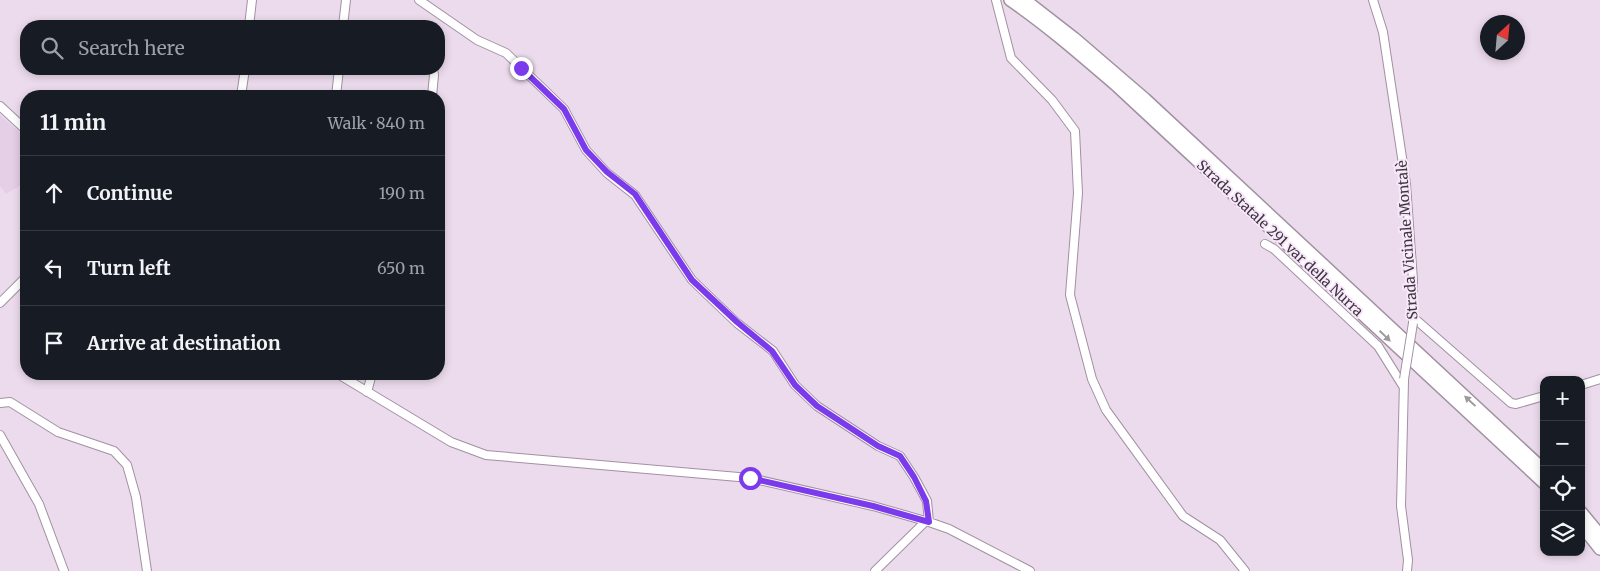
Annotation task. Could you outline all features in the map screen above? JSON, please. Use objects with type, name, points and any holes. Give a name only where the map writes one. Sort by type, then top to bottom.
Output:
[{"type":"highway","name":"Strada Statale 291 var della Nurra","points":[[1010,0],[1068,44],[1117,86],[1540,479]]},
{"type":"highway","name":"Strada Statale 291 var della Nurra","points":[[1025,0],[1080,43],[1145,99],[1540,466]]},
{"type":"highway","points":[[1585,517],[1600,535]]},
{"type":"highway","points":[[1585,530],[1600,549]]},
{"type":"street","points":[[250,20],[252,0]]},
{"type":"street","points":[[344,20],[346,0]]},
{"type":"street","points":[[419,0],[477,40],[506,53],[564,109],[586,150],[607,172],[635,194],[692,280],[737,322],[772,351],[795,385],[817,406],[878,446],[900,456],[914,477],[926,501],[927,521],[875,571]]},
{"type":"street","points":[[996,0],[1011,58],[1052,100],[1074,131],[1078,193],[1070,295],[1092,379],[1106,410],[1183,516],[1220,540],[1245,571]]},
{"type":"street","name":"Strada Vicinale Montalè","points":[[1373,0],[1383,32],[1406,184],[1414,320],[1404,382],[1400,506],[1408,560],[1407,571]]},
{"type":"street","points":[[242,90],[244,75]]},
{"type":"street","points":[[336,90],[338,75]]},
{"type":"street","points":[[433,90],[434,75]]},
{"type":"street","points":[[0,106],[20,124]]},
{"type":"street","points":[[1265,244],[1274,249],[1378,346],[1404,382]]},
{"type":"street","points":[[0,303],[20,283]]},
{"type":"street","points":[[1414,320],[1511,403],[1516,404],[1540,397]]},
{"type":"street","points":[[1585,384],[1600,379]]},
{"type":"street","points":[[348,380],[451,442],[486,455],[750,478],[873,506],[949,528],[1030,571]]},
{"type":"street","points":[[367,392],[370,380]]},
{"type":"street","points":[[0,403],[10,402],[58,432],[114,451],[127,465],[136,496],[147,571]]},
{"type":"street","points":[[0,435],[39,504],[64,571]]},
{"type":"shaded area","points":[[0,115],[20,133],[20,186],[6,194],[0,186]]},
{"type":"route","points":[[521,68],[564,109],[586,150],[607,172],[635,194],[692,280],[737,322],[772,351],[795,385],[817,406],[878,446],[900,456],[914,477],[926,501],[929,522],[873,506],[750,478]]}]
